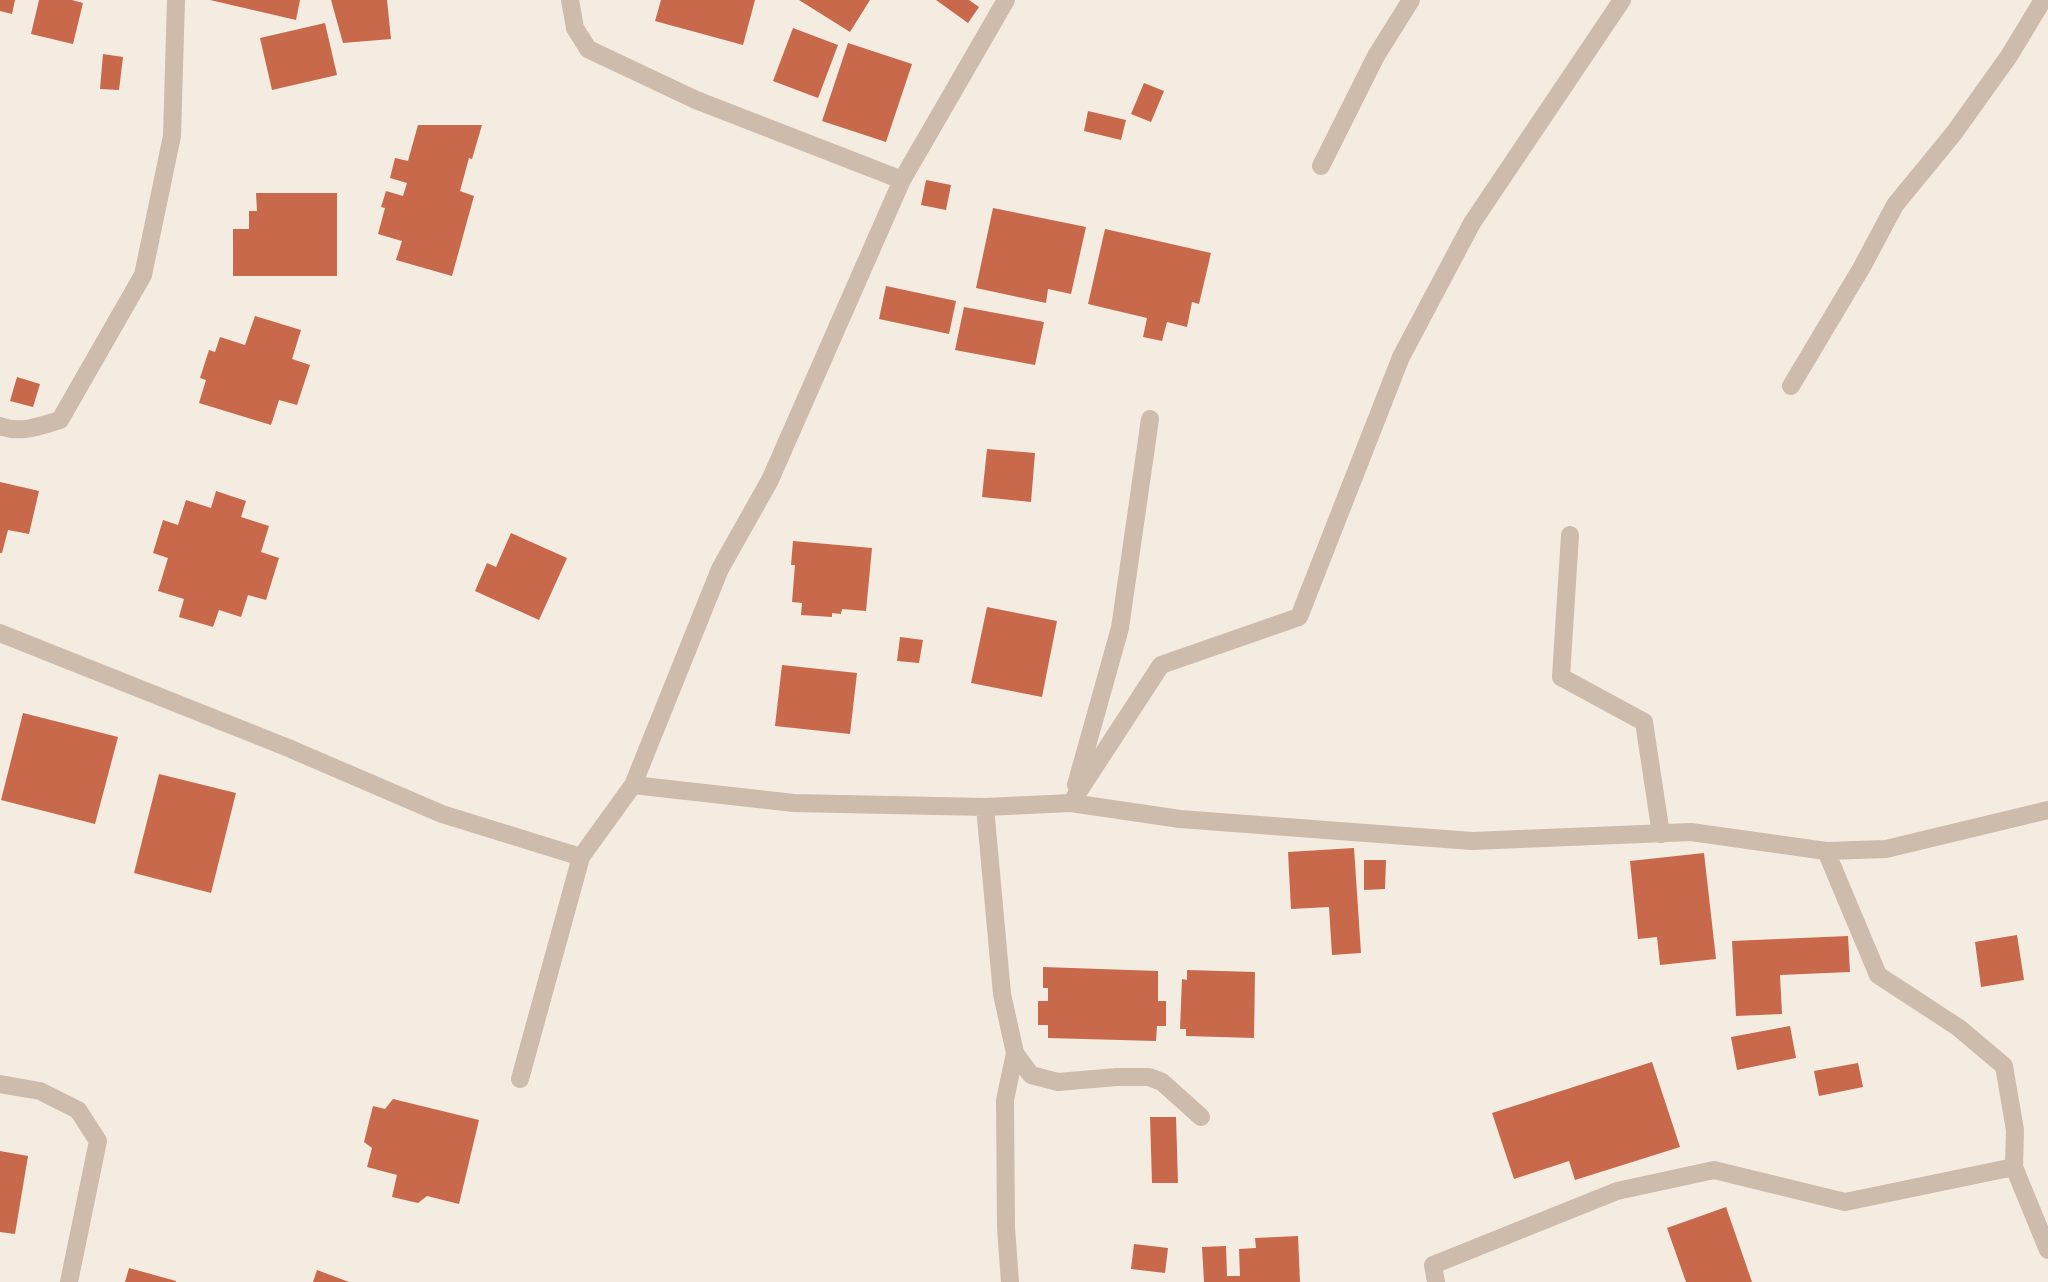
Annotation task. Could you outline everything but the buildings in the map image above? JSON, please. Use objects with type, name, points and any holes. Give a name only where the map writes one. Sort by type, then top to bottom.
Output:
[{"type":"street","points":[[0,426],[10,430],[41,426],[60,420],[143,275],[172,136],[176,0]]},
{"type":"street","points":[[569,0],[575,28],[588,49],[696,100],[902,180]]},
{"type":"street","points":[[520,1079],[581,857],[633,785],[720,569],[770,480],[902,180],[1006,0]]},
{"type":"street","points":[[1321,166],[1376,56],[1412,0]]},
{"type":"street","points":[[1071,803],[1161,665],[1299,617],[1407,345],[1472,223],[1622,0]]},
{"type":"street","points":[[1791,386],[1862,267],[1895,205],[1954,133],[2009,56],[2043,0]]},
{"type":"street","points":[[1071,803],[1120,628],[1150,419]]},
{"type":"street","points":[[1570,535],[1561,677],[1643,722],[1661,834]]},
{"type":"street","points":[[0,633],[286,747],[442,814],[581,857]]},
{"type":"street","points":[[633,785],[794,803],[985,807],[1071,803],[1180,819],[1472,841],[1691,832],[1826,851],[1886,849],[2048,810]]},
{"type":"street","points":[[985,807],[1002,994],[1015,1053],[1031,1075],[1058,1082],[1149,1077],[1162,1082],[1201,1117]]},
{"type":"street","points":[[1826,851],[1878,975],[1959,1028],[2004,1066],[2015,1129],[2014,1167],[2048,1250]]},
{"type":"street","points":[[1010,1282],[1006,1228],[1004,1100],[1015,1053]]},
{"type":"street","points":[[0,1084],[40,1091],[78,1110],[98,1141],[69,1282]]},
{"type":"street","points":[[1436,1282],[1433,1265],[1488,1242],[1618,1191],[1714,1170],[1845,1202],[2014,1167]]}]
